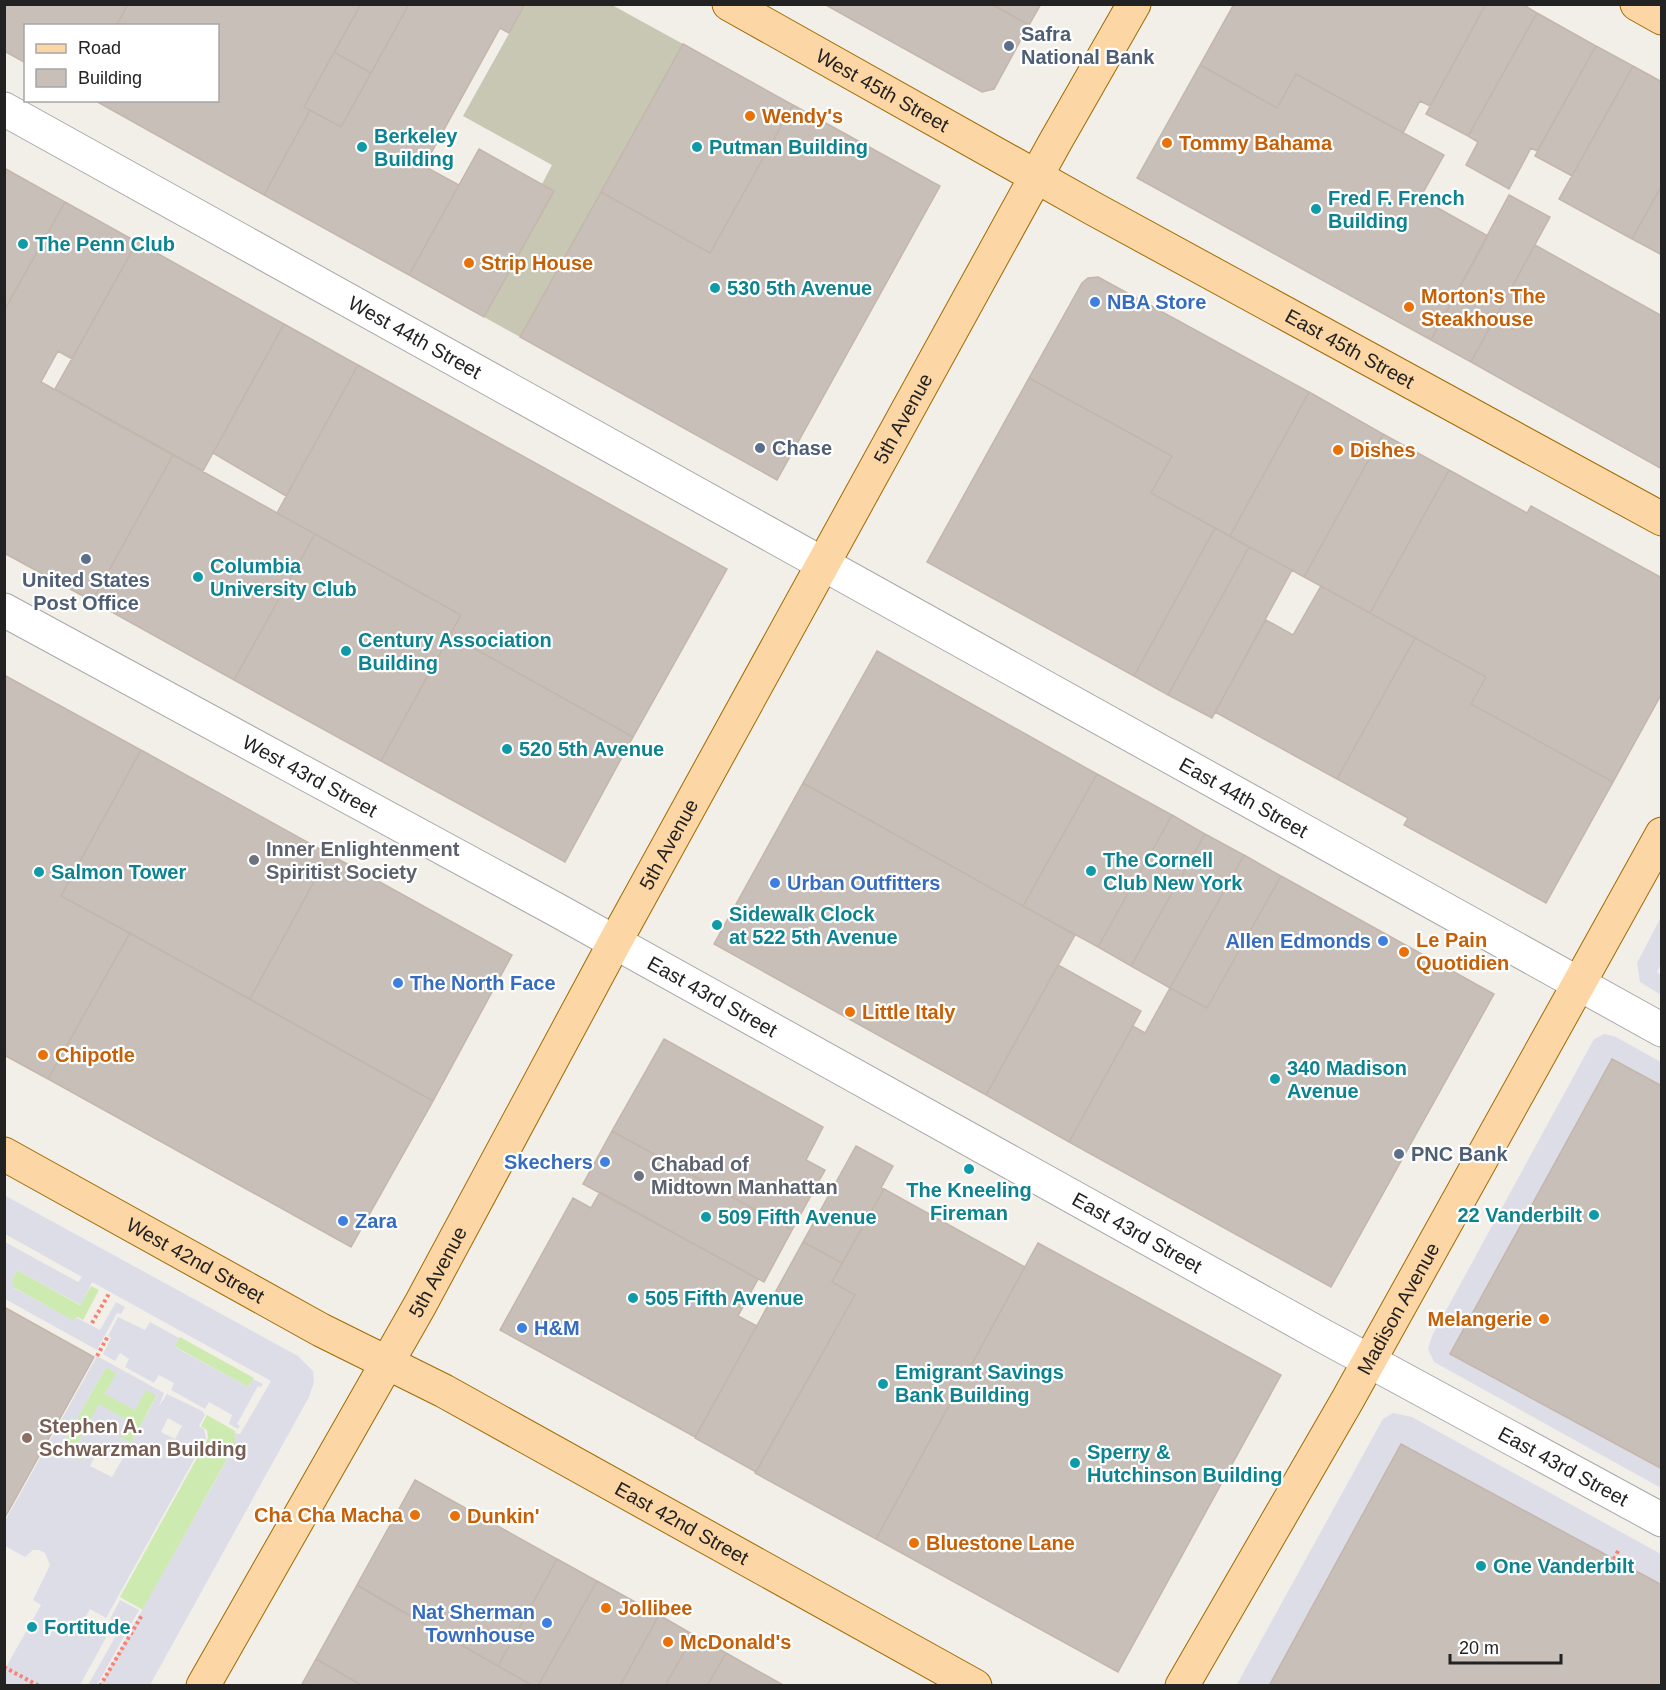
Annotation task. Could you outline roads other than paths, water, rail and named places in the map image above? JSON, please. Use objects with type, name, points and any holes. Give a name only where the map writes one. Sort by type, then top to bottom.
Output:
[{"type":"main road","name":"West 45th Street","points":[[729,4],[1036,177]]},
{"type":"main road","name":"5th Avenue","points":[[203,1686],[388,1364],[615,942],[1036,177],[1134,4]]},
{"type":"main road","points":[[1637,4],[1662,18]]},
{"type":"main road","name":"East 45th Street","points":[[1036,177],[1662,519]]},
{"type":"main road","name":"Madison Avenue","points":[[1182,1686],[1370,1360],[1662,834]]},
{"type":"main road","name":"West 42nd Street","points":[[4,1154],[321,1330],[388,1364]]},
{"type":"main road","name":"East 42nd Street","points":[[388,1364],[444,1391],[975,1686]]},
{"type":"street","name":"West 44th Street","points":[[4,109],[825,564]]},
{"type":"street","name":"East 44th Street","points":[[825,564],[1662,1030]]},
{"type":"street","name":"West 43rd Street","points":[[4,610],[615,942]]},
{"type":"street","name":"East 43rd Street","points":[[615,942],[1662,1520]]},
{"type":"place","name":"Safra National Bank","points":[[1009,46]]},
{"type":"place","name":"Wendy's","points":[[750,116]]},
{"type":"place","name":"Tommy Bahama","points":[[1167,143]]},
{"type":"place","name":"Berkeley Building","points":[[362,147]]},
{"type":"place","name":"Putman Building","points":[[697,147]]},
{"type":"place","name":"Fred F. French Building","points":[[1316,209]]},
{"type":"place","name":"The Penn Club","points":[[23,244]]},
{"type":"place","name":"Strip House","points":[[469,263]]},
{"type":"place","name":"530 5th Avenue","points":[[715,288]]},
{"type":"place","name":"NBA Store","points":[[1095,302]]},
{"type":"place","name":"Morton's The Steakhouse","points":[[1409,307]]},
{"type":"place","name":"Chase","points":[[760,448]]},
{"type":"place","name":"Dishes","points":[[1338,450]]},
{"type":"place","name":"United States Post Office","points":[[86,559]]},
{"type":"place","name":"Columbia University Club","points":[[198,577]]},
{"type":"place","name":"Century Association Building","points":[[346,651]]},
{"type":"place","name":"520 5th Avenue","points":[[507,749]]},
{"type":"place","name":"Inner Enlightenment Spiritist Society","points":[[254,860]]},
{"type":"place","name":"The Cornell Club New York","points":[[1091,871]]},
{"type":"place","name":"Salmon Tower","points":[[39,872]]},
{"type":"place","name":"Urban Outfitters","points":[[775,883]]},
{"type":"place","name":"Sidewalk Clock at 522 5th Avenue","points":[[717,925]]},
{"type":"place","name":"Allen Edmonds","points":[[1383,941]]},
{"type":"place","name":"Le Pain Quotidien","points":[[1404,952]]},
{"type":"place","name":"The North Face","points":[[398,983]]},
{"type":"place","name":"Little Italy","points":[[850,1012]]},
{"type":"place","name":"Chipotle","points":[[43,1055]]},
{"type":"place","name":"340 Madison Avenue","points":[[1275,1079]]},
{"type":"place","name":"PNC Bank","points":[[1399,1154]]},
{"type":"place","name":"Skechers","points":[[605,1162]]},
{"type":"place","name":"The Kneeling Fireman","points":[[969,1169]]},
{"type":"place","name":"Chabad of Midtown Manhattan","points":[[639,1176]]},
{"type":"place","name":"22 Vanderbilt","points":[[1594,1215]]},
{"type":"place","name":"509 Fifth Avenue","points":[[706,1217]]},
{"type":"place","name":"Zara","points":[[343,1221]]},
{"type":"place","name":"505 Fifth Avenue","points":[[633,1298]]},
{"type":"place","name":"Melangerie","points":[[1544,1319]]},
{"type":"place","name":"H&M","points":[[522,1328]]},
{"type":"place","name":"Emigrant Savings Bank Building","points":[[883,1384]]},
{"type":"place","name":"Stephen A. Schwarzman Building","points":[[27,1438]]},
{"type":"place","name":"Sperry & Hutchinson Building","points":[[1075,1463]]},
{"type":"place","name":"Cha Cha Macha","points":[[415,1515]]},
{"type":"place","name":"Dunkin'","points":[[455,1516]]},
{"type":"place","name":"Bluestone Lane","points":[[914,1543]]},
{"type":"place","name":"One Vanderbilt","points":[[1481,1566]]},
{"type":"place","name":"Jollibee","points":[[606,1608]]},
{"type":"place","name":"Nat Sherman Townhouse","points":[[547,1623]]},
{"type":"place","name":"Fortitude","points":[[32,1627]]},
{"type":"place","name":"McDonald's","points":[[668,1642]]}]
